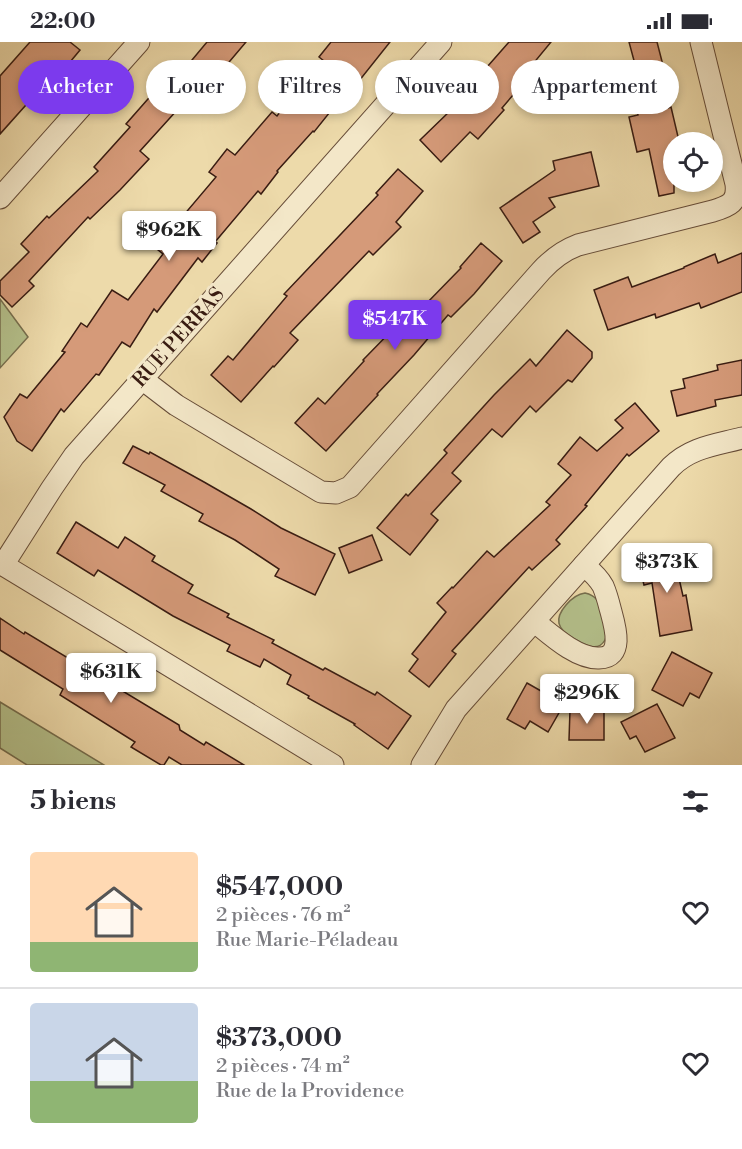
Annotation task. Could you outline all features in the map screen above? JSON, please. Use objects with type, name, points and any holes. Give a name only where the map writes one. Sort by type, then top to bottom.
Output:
[{"type":"street","points":[[0,198],[139,42]]},
{"type":"street","name":"RUE PERRAS","points":[[2,564],[74,456],[441,42]]},
{"type":"street","points":[[142,379],[176,405],[321,492],[336,493],[350,487],[558,254],[566,249],[713,211],[733,202],[736,197],[736,184],[701,42]]},
{"type":"street","points":[[422,765],[456,709],[679,459],[696,450],[742,438]]},
{"type":"street","points":[[2,564],[333,765]]},
{"type":"street","points":[[535,622],[561,643],[583,654],[600,658],[608,657],[613,652],[617,636],[606,593],[597,577],[584,565]]},
{"type":"green space","points":[[0,299],[28,337],[0,368]]},
{"type":"green space","points":[[585,593],[597,600],[606,632],[602,644],[594,647],[573,638],[563,631],[559,623],[560,615],[566,605],[575,597]]},
{"type":"green space","points":[[0,702],[104,765],[27,765],[0,748]]},
{"type":"building","points":[[30,42],[70,42],[80,50],[72,60],[18,60],[18,114],[0,134],[0,76]]},
{"type":"building","points":[[207,42],[246,42],[231,60],[192,60]]},
{"type":"building","points":[[331,42],[390,42],[363,76],[363,60],[323,60],[319,57]]},
{"type":"building","points":[[509,42],[551,42],[536,60],[511,60],[511,97],[502,108],[504,110],[478,139],[470,132],[441,162],[420,140],[447,114],[499,114],[499,60],[493,60]]},
{"type":"building","points":[[629,42],[657,42],[662,60],[634,60]]},
{"type":"building","points":[[146,101],[146,114],[174,114],[140,151],[149,159],[90,219],[88,217],[29,281],[34,286],[12,307],[0,295],[0,281],[29,252],[21,244],[47,216],[49,218],[98,171],[94,167],[130,127],[126,124]]},
{"type":"building","points":[[270,114],[277,116],[279,114],[328,114],[277,171],[261,194],[258,191],[215,242],[217,243],[202,262],[198,258],[157,312],[154,309],[130,347],[122,342],[99,375],[96,374],[64,412],[61,409],[32,451],[17,441],[4,417],[20,394],[27,398],[65,352],[62,351],[81,323],[87,327],[112,290],[128,300],[163,254],[153,246],[180,213],[183,216],[216,177],[209,172],[227,149],[235,155]]},
{"type":"building","points":[[673,114],[677,132],[663,132],[663,192],[674,193],[659,196],[649,149],[637,152],[629,117]]},
{"type":"building","points":[[591,152],[599,186],[549,198],[555,207],[533,222],[540,232],[523,243],[500,208],[555,170],[553,161]]},
{"type":"building","points":[[398,169],[423,191],[396,222],[401,227],[373,255],[369,251],[290,333],[298,340],[241,402],[211,375],[228,356],[233,360],[287,296],[284,294],[378,195],[376,193]]},
{"type":"building","points":[[481,243],[502,261],[451,317],[448,315],[326,451],[295,423],[318,398],[325,404],[402,320],[398,318],[413,301],[422,308],[461,268]]},
{"type":"building","points":[[742,253],[742,292],[701,308],[699,303],[656,318],[655,314],[608,330],[594,290],[628,277],[632,287],[715,254],[718,263]]},
{"type":"building","points":[[567,330],[592,352],[592,358],[572,382],[568,380],[536,412],[530,406],[502,437],[492,429],[452,473],[461,481],[431,514],[438,520],[410,555],[377,528],[406,494],[408,496],[447,453],[444,450],[494,395],[530,359],[536,366]]},
{"type":"building","points":[[742,360],[742,395],[715,400],[716,406],[677,416],[671,391],[685,388],[683,379],[718,370],[717,365]]},
{"type":"building","points":[[635,403],[659,431],[629,456],[627,454],[585,505],[587,506],[556,540],[560,544],[532,570],[529,567],[452,651],[456,654],[429,687],[409,671],[418,659],[412,654],[446,612],[437,603],[487,551],[494,557],[550,505],[546,502],[571,475],[558,464],[580,437],[597,451],[623,428],[615,420]]},
{"type":"building","points":[[133,446],[149,454],[150,452],[281,528],[335,554],[315,595],[275,576],[279,569],[235,540],[199,521],[203,514],[161,491],[165,485],[123,463]]},
{"type":"building","points":[[76,522],[118,548],[125,537],[155,556],[152,561],[193,585],[188,593],[229,614],[227,617],[274,640],[272,643],[323,670],[325,668],[375,695],[377,692],[411,716],[388,749],[355,724],[287,684],[291,675],[264,659],[260,667],[227,651],[230,645],[173,616],[98,570],[94,576],[57,553]]},
{"type":"building","points":[[372,535],[382,560],[349,573],[339,548]]},
{"type":"building","points":[[673,552],[683,596],[686,595],[692,630],[660,636],[652,583],[644,585],[638,560]]},
{"type":"building","points":[[0,618],[179,725],[180,730],[204,745],[206,742],[244,765],[182,765],[169,757],[164,765],[161,765],[131,747],[135,742],[60,695],[63,689],[0,650]]},
{"type":"building","points":[[672,652],[712,673],[699,698],[690,693],[683,706],[652,690]]},
{"type":"building","points":[[527,683],[564,704],[548,732],[530,721],[525,729],[507,719]]},
{"type":"building","points":[[657,704],[675,738],[645,752],[636,736],[630,739],[621,722]]},
{"type":"building","points":[[570,710],[604,711],[604,740],[569,740]]}]
